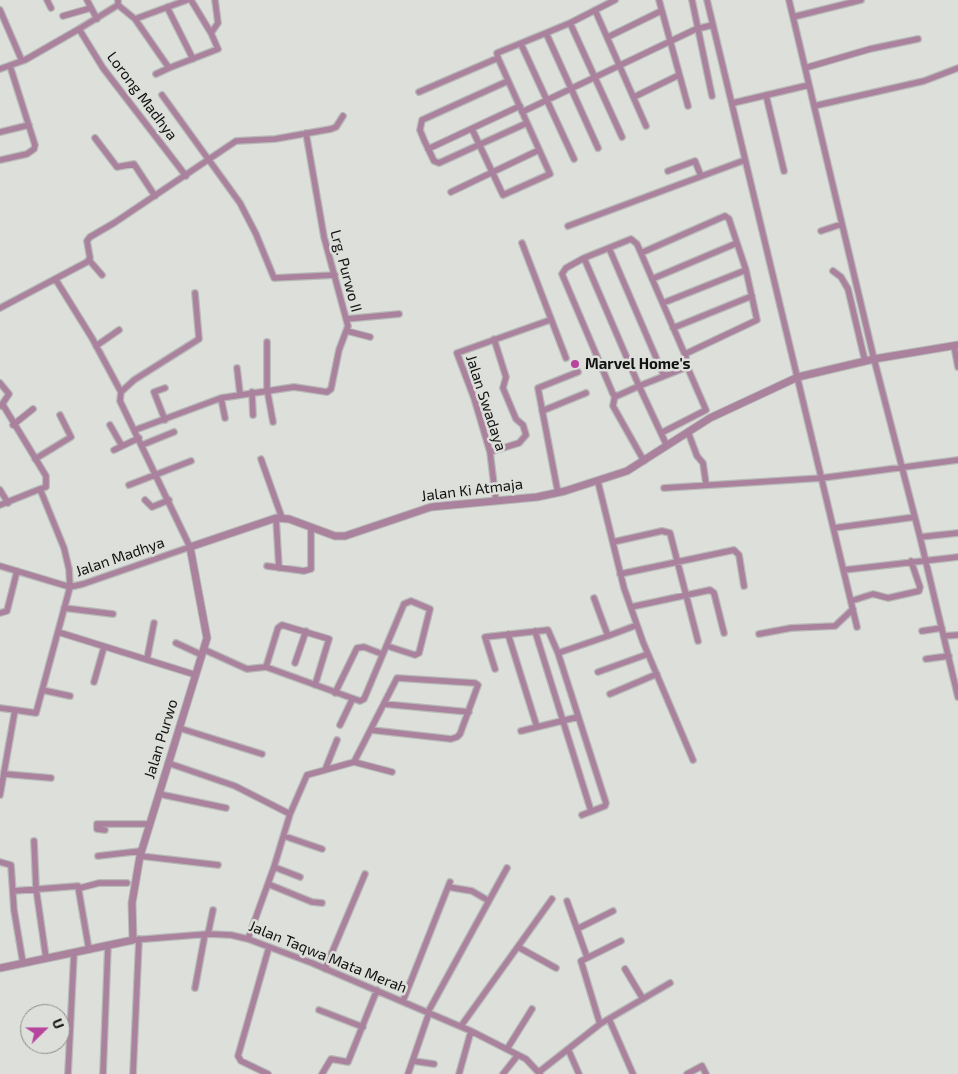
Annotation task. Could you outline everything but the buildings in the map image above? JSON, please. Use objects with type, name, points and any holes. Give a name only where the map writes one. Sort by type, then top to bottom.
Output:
[{"type":"street","points":[[48,0],[51,8]]},
{"type":"street","points":[[87,0],[97,19]]},
{"type":"street","points":[[135,19],[187,0]]},
{"type":"street","points":[[156,74],[218,49],[211,33],[191,0]]},
{"type":"street","points":[[211,33],[218,23],[215,0]]},
{"type":"street","points":[[472,129],[503,195],[550,174],[498,58],[498,53],[570,23],[615,0]]},
{"type":"street","points":[[658,0],[688,106]]},
{"type":"street","points":[[692,0],[733,103],[766,252],[798,377],[857,627]]},
{"type":"street","points":[[707,0],[704,27],[712,96]]},
{"type":"street","points":[[789,0],[805,68],[804,86],[814,106],[870,360]]},
{"type":"street","points":[[793,17],[862,0]]},
{"type":"street","points":[[0,69],[22,61],[97,19],[118,2],[135,19],[170,68]]},
{"type":"street","points":[[167,7],[193,59]]},
{"type":"street","points":[[63,16],[91,8]]},
{"type":"street","points":[[0,10],[22,61]]},
{"type":"street","points":[[596,10],[646,126]]},
{"type":"street","points":[[608,37],[661,11]]},
{"type":"street","points":[[570,23],[622,137]]},
{"type":"street","points":[[428,149],[472,129],[547,100],[704,27]]},
{"type":"street","name":"Lorong Madhya","points":[[79,29],[103,68],[186,176]]},
{"type":"street","points":[[546,33],[598,148]]},
{"type":"street","points":[[805,68],[870,49],[918,39]]},
{"type":"street","points":[[521,44],[574,159]]},
{"type":"street","points":[[419,92],[498,58]]},
{"type":"street","points":[[0,160],[28,154],[34,149],[29,125],[10,66]]},
{"type":"street","points":[[814,106],[924,81],[958,68]]},
{"type":"street","points":[[634,97],[679,75]]},
{"type":"street","points":[[508,81],[422,120],[420,130],[428,149],[437,163],[528,123]]},
{"type":"street","points":[[733,103],[804,86]]},
{"type":"street","points":[[162,95],[248,216],[274,278],[335,275]]},
{"type":"street","points":[[766,95],[784,171]]},
{"type":"street","points":[[102,275],[89,260],[87,241],[90,236],[186,176],[208,159],[241,140],[275,139],[336,127],[343,116]]},
{"type":"street","points":[[0,132],[29,125]]},
{"type":"street","name":"Lrg. Purwo II","points":[[135,430],[220,398],[294,387],[329,391],[340,344],[347,332],[346,319],[317,202],[306,133]]},
{"type":"street","points":[[95,138],[115,165],[119,167],[134,164],[155,196]]},
{"type":"street","points":[[451,192],[539,150]]},
{"type":"street","points":[[568,226],[745,160]]},
{"type":"street","points":[[668,171],[695,161],[701,176]]},
{"type":"street","points":[[641,254],[724,216],[729,218],[746,270],[758,316],[756,322],[684,354]]},
{"type":"street","points":[[821,231],[841,225]]},
{"type":"street","points":[[644,462],[613,406],[615,395],[562,274],[566,268],[584,258],[634,239],[706,410],[661,433]]},
{"type":"street","points":[[522,242],[566,358]]},
{"type":"street","points":[[652,279],[737,243]]},
{"type":"street","points":[[609,248],[664,376]]},
{"type":"street","points":[[584,258],[668,446]]},
{"type":"street","points":[[0,308],[56,280],[89,260]]},
{"type":"street","points":[[662,303],[746,270]]},
{"type":"street","points":[[833,271],[840,277],[848,289],[920,537],[918,561],[919,591],[888,598],[873,594],[851,601]]},
{"type":"street","points":[[56,280],[121,392],[120,401],[190,547],[245,527],[279,518]]},
{"type":"street","points":[[121,392],[134,380],[199,339],[195,293]]},
{"type":"street","points":[[673,328],[752,296]]},
{"type":"street","points":[[346,319],[400,314]]},
{"type":"street","name":"Jalan Swadaya","points":[[496,501],[490,452],[474,398],[456,355],[458,351],[550,320]]},
{"type":"street","points":[[96,346],[119,330]]},
{"type":"street","points":[[347,332],[370,337]]},
{"type":"street","points":[[490,452],[519,443],[526,435],[522,424],[516,418],[503,388],[506,378],[494,339]]},
{"type":"street","points":[[266,342],[267,390],[273,422]]},
{"type":"street","points":[[956,345],[958,367]]},
{"type":"street","name":"Jalan Ki Atmaja","points":[[279,518],[335,536],[345,536],[431,507],[558,493],[620,474],[644,462],[688,432],[730,407],[798,377],[870,360],[956,345]]},
{"type":"street","points":[[615,395],[682,369],[686,364]]},
{"type":"street","points":[[237,368],[240,394]]},
{"type":"street","points":[[558,493],[538,388],[578,372]]},
{"type":"street","points":[[0,383],[9,394],[1,406],[48,481],[46,487],[0,505]]},
{"type":"street","points":[[165,388],[154,392],[165,420]]},
{"type":"street","points":[[252,392],[253,415]]},
{"type":"street","points":[[542,411],[586,393]]},
{"type":"street","points":[[220,398],[225,418]]},
{"type":"street","points":[[13,425],[33,409]]},
{"type":"street","points":[[35,459],[71,437],[60,414]]},
{"type":"street","points":[[110,425],[122,446]]},
{"type":"street","points":[[142,444],[174,432]]},
{"type":"street","points":[[688,432],[697,456],[703,463],[706,484]]},
{"type":"street","points":[[114,450],[139,438]]},
{"type":"street","points":[[261,459],[279,518],[280,568]]},
{"type":"street","points":[[664,488],[822,478],[892,467],[958,460]]},
{"type":"street","points":[[129,484],[191,461]]},
{"type":"street","points":[[598,482],[620,574],[637,625],[693,760]]},
{"type":"street","points":[[0,708],[36,713],[70,587],[69,569],[64,548],[40,489]]},
{"type":"street","points":[[0,490],[8,503]]},
{"type":"street","points":[[144,500],[152,507],[169,500]]},
{"type":"street","points":[[834,528],[913,518]]},
{"type":"street","points":[[267,566],[304,571],[311,569],[311,528]]},
{"type":"street","points":[[613,542],[668,531],[672,538],[698,641]]},
{"type":"street","points":[[920,537],[958,532]]},
{"type":"street","name":"Jalan Madhya","points":[[0,566],[70,587],[190,547]]},
{"type":"street","name":"Jalan Purwo","points":[[136,940],[132,903],[140,854],[204,652],[207,628],[190,547]]},
{"type":"street","points":[[620,574],[734,550],[738,555],[744,586]]},
{"type":"street","points":[[844,570],[958,557]]},
{"type":"street","points":[[918,561],[944,636],[947,657],[956,683],[958,697]]},
{"type":"street","points":[[0,613],[7,611],[17,571]]},
{"type":"street","points":[[631,607],[712,590],[724,633]]},
{"type":"street","points":[[594,598],[608,636]]},
{"type":"street","points":[[176,642],[247,669],[266,667],[352,700],[360,701],[364,698],[406,602],[411,601],[430,609],[419,653],[415,655],[387,646]]},
{"type":"street","points":[[64,608],[113,614]]},
{"type":"street","points":[[759,634],[791,628],[835,626],[853,609]]},
{"type":"street","points":[[147,659],[154,623]]},
{"type":"street","points":[[266,667],[279,626],[283,624],[330,640],[315,685]]},
{"type":"street","points":[[558,653],[637,625]]},
{"type":"street","points":[[924,630],[940,629]]},
{"type":"street","points":[[495,669],[485,637],[548,630],[558,653],[606,803],[605,806],[582,815]]},
{"type":"street","points":[[535,631],[591,811]]},
{"type":"street","points":[[58,632],[196,675]]},
{"type":"street","points":[[295,662],[306,632]]},
{"type":"street","points":[[508,634],[537,728]]},
{"type":"street","points":[[944,636],[958,635]]},
{"type":"street","points":[[94,682],[104,646]]},
{"type":"street","points":[[335,693],[357,648],[364,648],[382,654]]},
{"type":"street","points":[[598,672],[648,654]]},
{"type":"street","points":[[929,659],[947,657]]},
{"type":"street","points":[[610,694],[657,674]]},
{"type":"street","points":[[354,762],[396,679],[399,677],[476,683],[478,687],[460,734],[451,739],[371,730]]},
{"type":"street","points":[[42,690],[70,696]]},
{"type":"street","points":[[340,726],[352,700]]},
{"type":"street","points":[[384,704],[468,712]]},
{"type":"street","points":[[0,795],[15,710]]},
{"type":"street","points":[[521,731],[578,717]]},
{"type":"street","points":[[179,728],[262,754]]},
{"type":"street","points":[[325,770],[337,740]]},
{"type":"street","points":[[248,939],[274,867],[290,814],[305,777],[354,762],[392,772]]},
{"type":"street","points":[[168,763],[235,786],[290,814]]},
{"type":"street","points":[[5,774],[51,778]]},
{"type":"street","points":[[159,794],[226,808]]},
{"type":"street","points":[[105,830],[97,829],[97,824],[150,824]]},
{"type":"street","points":[[284,836],[322,849]]},
{"type":"street","points":[[34,841],[36,888],[46,958]]},
{"type":"street","points":[[98,856],[140,854],[218,865]]},
{"type":"street","points":[[0,862],[12,865],[13,891],[23,963]]},
{"type":"street","points":[[274,867],[300,877]]},
{"type":"street","points":[[408,1074],[429,1012],[507,868]]},
{"type":"street","points":[[325,969],[365,874]]},
{"type":"street","points":[[13,891],[73,885],[80,888],[98,883],[127,883]]},
{"type":"street","points":[[268,884],[312,902],[322,903]]},
{"type":"street","points":[[403,1001],[449,885],[472,891],[489,901]]},
{"type":"street","points":[[80,888],[89,950]]},
{"type":"street","points":[[461,1026],[552,899]]},
{"type":"street","points":[[567,901],[587,957]]},
{"type":"street","points":[[195,988],[213,910]]},
{"type":"street","points":[[577,929],[613,912]]},
{"type":"street","name":"Jalan Taqwa Mata Merah","points":[[0,968],[136,940],[206,934],[231,935],[248,939],[325,969],[461,1026],[518,1055],[540,1073]]},
{"type":"street","points":[[134,1074],[136,940]]},
{"type":"street","points":[[600,1024],[581,960],[621,941]]},
{"type":"street","points":[[103,1074],[108,945]]},
{"type":"street","points":[[268,1074],[241,1062],[238,1056],[269,947]]},
{"type":"street","points":[[518,947],[556,968]]},
{"type":"street","points":[[68,1074],[74,953]]},
{"type":"street","points":[[625,969],[643,999]]},
{"type":"street","points":[[540,1073],[600,1024],[670,983]]},
{"type":"street","points":[[322,1074],[331,1059],[348,1062],[376,990]]},
{"type":"street","points":[[507,1049],[532,1009]]},
{"type":"street","points":[[319,1010],[363,1027]]},
{"type":"street","points":[[609,1019],[633,1074]]},
{"type":"street","points":[[460,1074],[471,1031]]},
{"type":"street","points":[[568,1049],[579,1074]]},
{"type":"street","points":[[503,1074],[518,1055]]},
{"type":"street","points":[[412,1060],[434,1064]]},
{"type":"street","points":[[687,1074],[702,1066],[706,1074]]},
{"type":"place","name":"Marvel Home's","points":[[575,364]]}]
